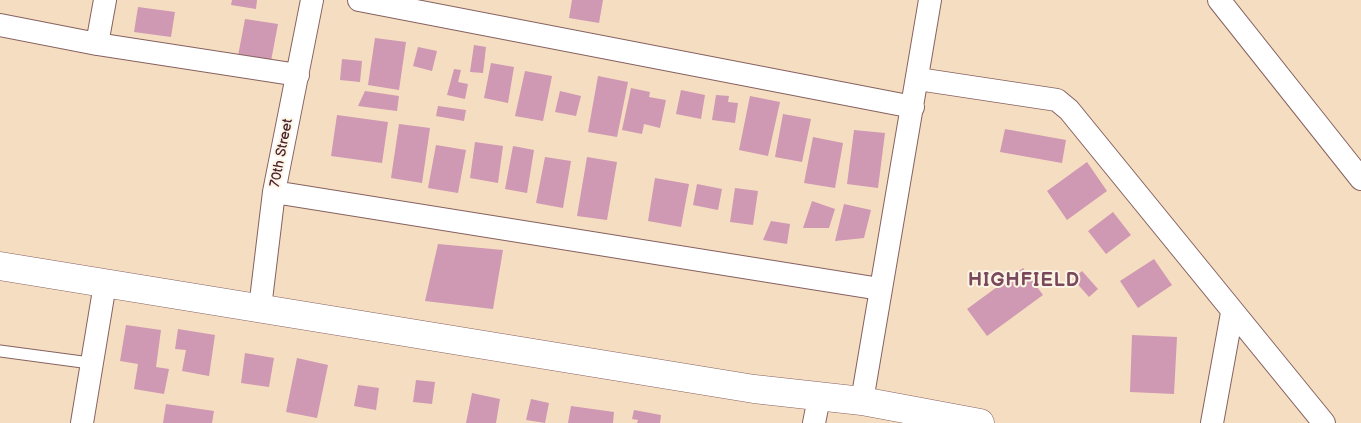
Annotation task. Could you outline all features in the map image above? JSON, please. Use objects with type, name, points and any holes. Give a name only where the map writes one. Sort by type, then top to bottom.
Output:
[{"type":"street","points":[[97,44],[105,0]]},
{"type":"street","name":"70th Street","points":[[260,308],[274,192],[312,0]]},
{"type":"street","points":[[359,0],[912,107]]},
{"type":"street","points":[[862,401],[930,0]]},
{"type":"street","points":[[1219,0],[1361,179]]},
{"type":"street","points":[[0,25],[97,44],[298,75]]},
{"type":"street","points":[[918,79],[1057,100],[1069,110],[1232,314],[1324,423]]},
{"type":"street","points":[[274,192],[880,289]]},
{"type":"street","points":[[0,266],[754,390],[817,410],[862,401],[980,423]]},
{"type":"street","points":[[82,423],[90,363],[106,284]]},
{"type":"street","points":[[1212,423],[1232,314]]},
{"type":"lane","points":[[0,351],[90,363]]},
{"type":"building","points":[[232,0],[257,0],[256,9],[231,5]]},
{"type":"building","points":[[572,0],[603,0],[599,23],[569,18]]},
{"type":"building","points":[[138,7],[175,12],[171,37],[134,32]]},
{"type":"building","points":[[245,19],[278,24],[271,61],[238,56]]},
{"type":"building","points":[[375,38],[406,42],[399,90],[368,85]]},
{"type":"building","points":[[474,45],[486,47],[483,73],[470,72]]},
{"type":"building","points":[[418,47],[437,51],[432,71],[413,66]]},
{"type":"building","points":[[342,59],[362,61],[360,82],[340,80]]},
{"type":"building","points":[[491,63],[514,67],[508,103],[484,98]]},
{"type":"building","points":[[454,69],[461,70],[458,82],[468,84],[465,99],[447,95]]},
{"type":"building","points":[[525,71],[552,76],[543,121],[515,116]]},
{"type":"building","points":[[598,76],[628,82],[617,137],[588,132]]},
{"type":"building","points":[[631,88],[650,92],[649,97],[666,100],[660,128],[644,124],[642,134],[622,130]]},
{"type":"building","points":[[681,90],[705,95],[701,119],[676,114]]},
{"type":"building","points":[[365,91],[399,96],[397,111],[358,106]]},
{"type":"building","points":[[560,91],[581,96],[576,116],[555,112]]},
{"type":"building","points":[[716,95],[729,96],[728,102],[738,103],[735,123],[712,120]]},
{"type":"building","points":[[750,96],[780,102],[768,156],[739,150]]},
{"type":"building","points":[[438,106],[466,110],[464,121],[436,116]]},
{"type":"building","points":[[783,114],[811,119],[802,162],[775,157]]},
{"type":"building","points":[[337,115],[388,122],[382,163],[331,156]]},
{"type":"building","points":[[399,124],[430,128],[422,183],[391,178]]},
{"type":"building","points":[[1005,129],[1066,140],[1062,163],[1000,152]]},
{"type":"building","points":[[854,130],[885,133],[878,188],[847,184]]},
{"type":"building","points":[[813,137],[843,143],[835,188],[804,183]]},
{"type":"building","points":[[475,142],[503,146],[498,183],[470,178]]},
{"type":"building","points":[[436,145],[466,150],[458,193],[428,188]]},
{"type":"building","points":[[513,146],[534,150],[527,193],[505,189]]},
{"type":"building","points":[[545,157],[571,161],[563,208],[536,203]]},
{"type":"building","points":[[587,157],[617,162],[607,220],[577,216]]},
{"type":"building","points":[[1087,162],[1107,191],[1067,220],[1047,191]]},
{"type":"building","points":[[655,178],[689,184],[681,227],[648,221]]},
{"type":"building","points":[[697,184],[722,189],[718,210],[693,205]]},
{"type":"building","points":[[735,188],[758,191],[753,225],[730,222]]},
{"type":"building","points":[[812,201],[835,209],[829,228],[803,228]]},
{"type":"building","points":[[844,204],[871,210],[864,238],[835,241]]},
{"type":"building","points":[[1113,212],[1131,235],[1106,254],[1088,231]]},
{"type":"building","points":[[771,221],[790,224],[787,244],[763,240]]},
{"type":"building","points":[[438,244],[503,250],[493,309],[425,301]]},
{"type":"building","points":[[1154,259],[1172,285],[1138,308],[1120,281]]},
{"type":"building","points":[[1023,268],[1043,295],[987,336],[967,309]]},
{"type":"building","points":[[1082,271],[1098,289],[1089,297],[1073,279]]},
{"type":"building","points":[[126,325],[161,330],[156,367],[169,369],[164,394],[134,389],[138,364],[120,361]]},
{"type":"building","points":[[178,329],[215,335],[209,376],[182,371],[186,350],[175,349]]},
{"type":"building","points":[[1132,335],[1177,337],[1174,394],[1130,392]]},
{"type":"building","points":[[245,353],[274,358],[269,387],[241,383]]},
{"type":"building","points":[[297,358],[328,365],[317,418],[286,412]]},
{"type":"building","points":[[416,380],[435,382],[432,404],[413,402]]},
{"type":"building","points":[[358,385],[379,388],[376,410],[354,406]]},
{"type":"building","points":[[472,393],[500,399],[496,423],[466,423]]},
{"type":"building","points":[[531,399],[549,403],[545,423],[526,420]]},
{"type":"building","points":[[166,404],[214,411],[212,423],[163,423]]},
{"type":"building","points":[[571,406],[614,412],[613,423],[568,423]]},
{"type":"building","points":[[634,410],[661,415],[660,423],[637,423],[638,420],[632,419]]},
{"type":"district","name":"HIGHFIELD","points":[[1024,281]]}]
